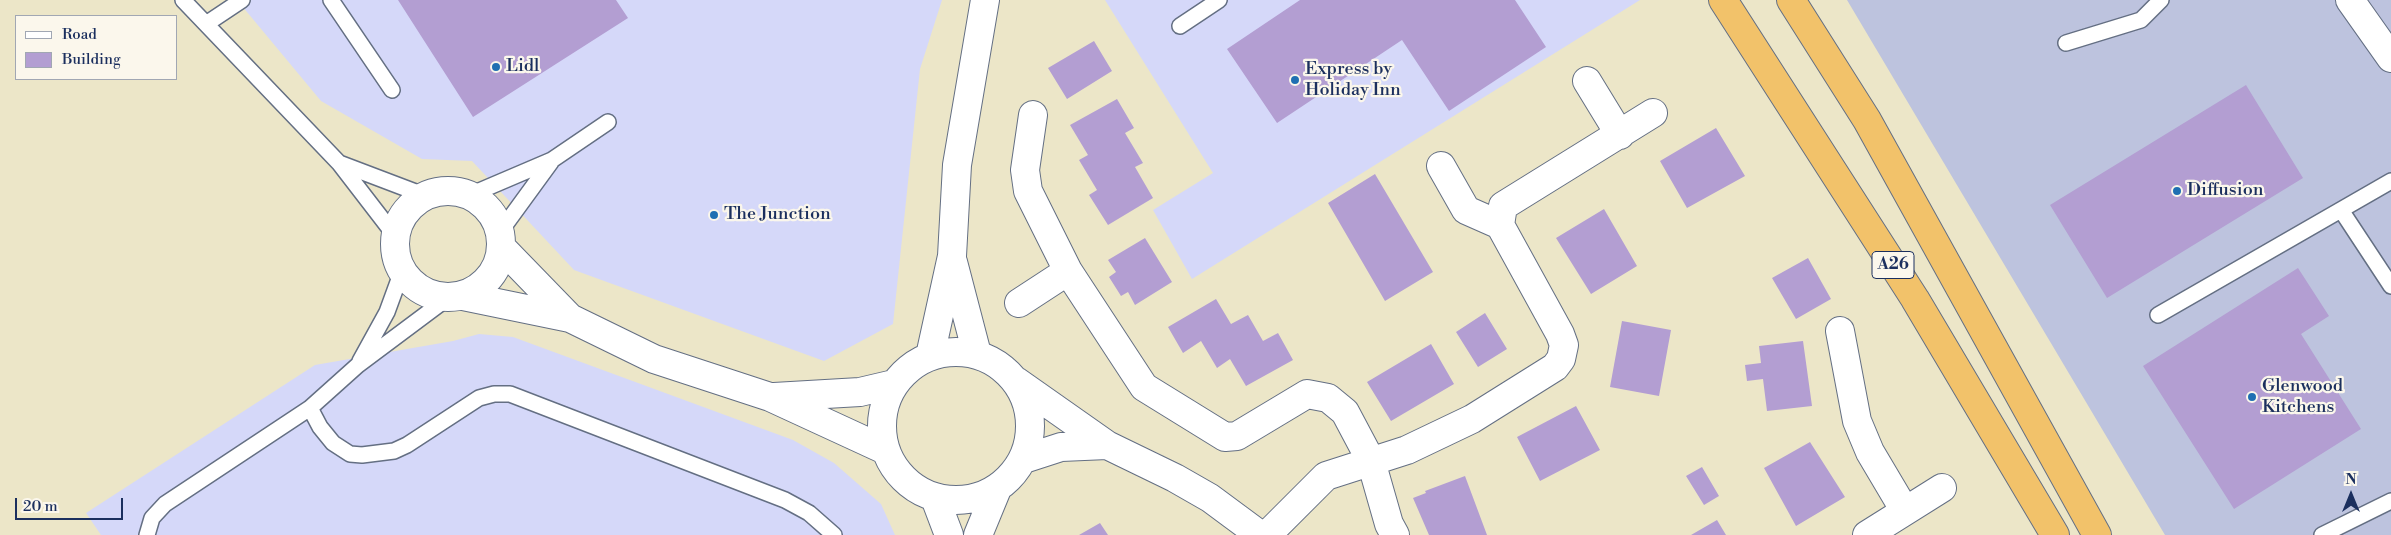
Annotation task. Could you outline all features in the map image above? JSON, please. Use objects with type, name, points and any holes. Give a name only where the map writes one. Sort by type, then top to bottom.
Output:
[{"type":"highway","name":"A26","points":[[1722,0],[1915,299],[2055,535]]},
{"type":"highway","name":"A26","points":[[1791,0],[1867,120],[2097,535]]},
{"type":"street","points":[[930,356],[952,256],[956,165],[985,0]]},
{"type":"street","points":[[2350,0],[2391,58]]},
{"type":"street","points":[[1587,81],[1620,135]]},
{"type":"street","points":[[1500,225],[1503,206],[1653,113]]},
{"type":"street","points":[[1034,115],[1024,170],[1028,191],[1068,271],[1144,387],[1225,437],[1237,436],[1307,394],[1328,398],[1345,412],[1371,461],[1389,524],[1394,535]]},
{"type":"street","points":[[1267,535],[1326,476],[1408,450],[1472,419],[1556,367],[1561,359],[1564,345],[1560,334],[1500,225],[1466,210],[1441,166]]},
{"type":"street","points":[[456,296],[478,288],[490,278],[498,263],[501,240],[494,217],[483,204],[470,196],[455,192],[440,192],[426,196],[412,206],[401,220],[396,237],[396,255],[402,271],[422,291],[435,296],[456,296],[570,318],[654,359],[770,397],[885,450]]},
{"type":"street","points":[[501,240],[570,318]]},
{"type":"street","points":[[952,256],[976,354]]},
{"type":"street","points":[[1019,303],[1068,271]]},
{"type":"street","points":[[1840,331],[1857,421],[1870,452],[1905,511]]},
{"type":"street","points":[[1016,381],[1026,399],[1031,419],[1030,439],[1024,459],[1012,476],[997,489],[979,498],[959,501],[935,498],[913,488],[896,471],[885,450],[881,427],[884,404],[894,384],[910,367],[930,356],[954,351],[976,354],[999,364],[1016,381],[1107,445],[1175,478],[1210,498],[1260,535]]},
{"type":"street","points":[[770,397],[860,392],[894,384]]},
{"type":"street","points":[[1024,459],[1061,447],[1107,445]]},
{"type":"street","points":[[1867,535],[1942,488]]},
{"type":"street","points":[[978,535],[997,489]]},
{"type":"street","points":[[935,498],[949,535]]},
{"type":"lane","points":[[183,0],[339,163],[396,237]]},
{"type":"lane","points":[[206,24],[242,0]]},
{"type":"lane","points":[[331,0],[392,90]]},
{"type":"lane","points":[[1180,26],[1218,0]]},
{"type":"lane","points":[[2066,43],[2140,20],[2161,0]]},
{"type":"lane","points":[[470,196],[552,160],[608,122]]},
{"type":"lane","points":[[501,240],[552,160]]},
{"type":"lane","points":[[339,163],[426,196]]},
{"type":"lane","points":[[2158,315],[2391,181]]},
{"type":"lane","points":[[2341,210],[2391,286]]},
{"type":"lane","points":[[358,365],[387,312],[402,271]]},
{"type":"lane","points":[[147,535],[152,518],[166,504],[310,408],[358,365],[456,296]]},
{"type":"lane","points":[[310,408],[320,427],[334,443],[350,454],[362,455],[394,451],[407,445],[479,398],[494,394],[510,394],[785,500],[809,513],[834,535]]},
{"type":"lane","points":[[2322,535],[2391,501]]},
{"type":"shaded area","name":"The Junction","points":[[237,0],[942,0],[920,69],[893,324],[824,361],[574,270],[472,161],[422,159],[321,101]]},
{"type":"shaded area","points":[[1105,0],[1640,0],[1192,279],[1153,210],[1213,173]]},
{"type":"shaded area","points":[[1847,0],[2391,0],[2391,535],[2165,535]]},
{"type":"shaded area","points":[[479,334],[513,337],[793,440],[834,463],[881,504],[895,535],[101,535],[86,513],[315,365],[453,341]]},
{"type":"building","name":"Lidl","points":[[398,0],[616,0],[628,18],[473,117]]},
{"type":"building","name":"Express by Holiday Inn","points":[[1300,0],[1515,0],[1546,47],[1449,111],[1402,40],[1277,123],[1227,49]]},
{"type":"building","points":[[1094,41],[1112,71],[1067,99],[1048,68]]},
{"type":"building","name":"Diffusion","points":[[2246,85],[2303,178],[2107,298],[2050,205]]},
{"type":"building","points":[[1117,99],[1134,128],[1125,133],[1143,163],[1135,167],[1153,198],[1108,225],[1089,195],[1097,190],[1079,160],[1088,155],[1070,125]]},
{"type":"building","points":[[1716,128],[1745,176],[1687,208],[1660,161]]},
{"type":"building","points":[[1375,174],[1433,272],[1385,301],[1328,203]]},
{"type":"building","points":[[1604,209],[1637,266],[1591,294],[1556,238]]},
{"type":"building","points":[[1145,238],[1172,282],[1135,305],[1128,292],[1121,296],[1109,277],[1116,272],[1108,260]]},
{"type":"building","points":[[1808,258],[1831,299],[1796,319],[1772,278]]},
{"type":"building","name":"Glenwood Kitchens","points":[[2298,268],[2329,316],[2301,334],[2361,429],[2234,509],[2143,366]]},
{"type":"building","points":[[1216,299],[1231,324],[1248,315],[1263,341],[1278,333],[1293,360],[1246,386],[1230,359],[1217,368],[1201,341],[1183,353],[1168,327]]},
{"type":"building","points":[[1485,313],[1507,349],[1478,367],[1456,332]]},
{"type":"building","points":[[1622,321],[1671,330],[1659,396],[1610,387]]},
{"type":"building","points":[[1803,341],[1812,406],[1767,411],[1763,379],[1747,381],[1745,365],[1761,363],[1759,346]]},
{"type":"building","points":[[1431,344],[1454,384],[1391,421],[1367,382]]},
{"type":"building","points":[[1576,406],[1600,450],[1540,481],[1517,437]]},
{"type":"building","points":[[1810,442],[1845,497],[1796,526],[1764,468]]},
{"type":"building","points":[[1702,467],[1719,496],[1704,505],[1686,476]]},
{"type":"building","points":[[1465,476],[1487,535],[1429,535],[1413,498],[1426,493],[1425,491]]},
{"type":"building","points":[[1717,520],[1726,535],[1691,535]]},
{"type":"building","points":[[1100,523],[1108,535],[1079,535]]},
{"type":"place","name":"Lidl","points":[[496,67]]},
{"type":"place","name":"Express by Holiday Inn","points":[[1295,80]]},
{"type":"place","name":"Diffusion","points":[[2177,191]]},
{"type":"place","name":"The Junction","points":[[714,215]]},
{"type":"place","name":"Glenwood Kitchens","points":[[2252,397]]}]
